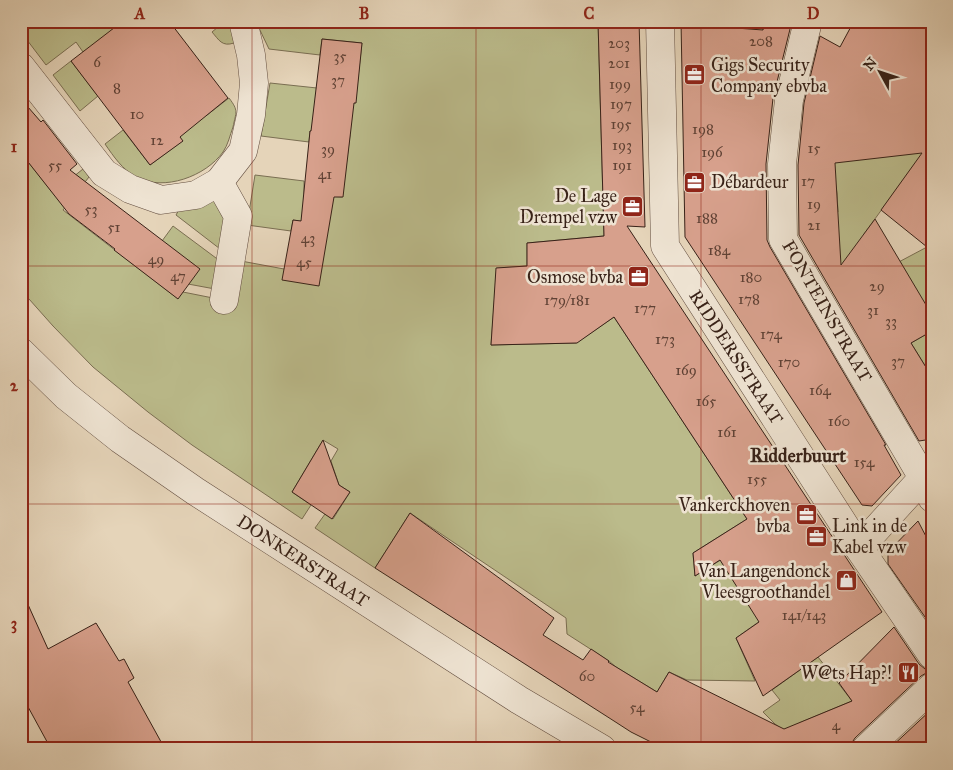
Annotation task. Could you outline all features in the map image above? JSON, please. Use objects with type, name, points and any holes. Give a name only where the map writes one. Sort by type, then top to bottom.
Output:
[{"type":"street","points":[[21,66],[104,173],[130,189],[161,200],[196,194],[219,182],[243,151],[251,115],[254,83],[251,55],[243,21]]},
{"type":"street","name":"RIDDERSSTRAAT","points":[[660,21],[664,246],[859,548],[932,655]]},
{"type":"street","name":"FONTEINSTRAAT","points":[[808,21],[789,100],[782,164],[783,239],[929,481]]},
{"type":"street","points":[[219,182],[238,216],[224,300]]},
{"type":"street","name":"DONKERSTRAAT","points":[[21,352],[66,396],[112,433],[196,491],[519,700],[602,749]]},
{"type":"street","points":[[859,548],[929,481]]},
{"type":"street","points":[[866,749],[932,686]]},
{"type":"green space","points":[[21,21],[47,21],[50,24],[53,21],[135,21],[207,115],[229,98],[232,102],[236,115],[229,140],[223,152],[216,161],[206,168],[184,179],[159,183],[147,181],[131,174],[105,144],[123,130],[150,165],[182,141],[83,52],[76,42],[46,65],[21,32]]},
{"type":"green space","points":[[214,21],[230,21],[234,43],[226,44],[219,40],[212,32],[218,27]]},
{"type":"green space","points":[[258,21],[598,21],[604,236],[527,243],[527,266],[497,268],[491,345],[576,343],[614,317],[747,519],[693,553],[695,576],[743,546],[765,568],[737,588],[745,599],[753,594],[767,616],[736,638],[755,681],[687,680],[669,672],[657,692],[567,634],[566,618],[410,513],[375,568],[315,528],[325,514],[333,519],[350,492],[339,485],[331,461],[338,449],[323,440],[292,492],[311,505],[302,519],[192,445],[148,412],[93,367],[21,290],[21,153],[53,193],[83,169],[89,177],[63,210],[177,298],[183,292],[233,302],[241,261],[284,269],[329,226],[293,220],[291,231],[247,225],[255,175],[304,181],[304,194],[342,197],[350,135],[310,131],[309,142],[261,136],[270,83],[317,88],[316,99],[355,103],[362,43],[322,39],[320,55],[269,49],[258,26]]},
{"type":"green space","points":[[722,21],[765,21],[763,30],[721,48]]},
{"type":"green space","points":[[815,60],[932,127],[922,154],[864,234],[886,268],[836,273],[835,212],[838,212],[837,193]]},
{"type":"green space","points":[[71,61],[98,96],[80,111],[53,75]]},
{"type":"green space","points":[[210,200],[217,202],[224,208],[224,252],[176,215],[180,208]]},
{"type":"green space","points":[[173,226],[220,261],[215,289],[188,284],[162,241]]},
{"type":"green space","points":[[927,247],[932,251],[932,323],[895,264]]},
{"type":"green space","points":[[932,331],[932,382],[929,372],[911,343]]},
{"type":"green space","points":[[818,657],[852,701],[799,723],[788,734],[763,712],[780,700],[772,690]]},
{"type":"building","points":[[123,21],[169,21],[228,98],[180,137],[183,141],[150,165],[71,61]]},
{"type":"building","points":[[598,21],[639,21],[645,227],[627,226],[882,612],[763,696],[736,638],[759,622],[720,560],[695,576],[693,553],[747,519],[614,317],[577,343],[491,345],[496,268],[527,266],[527,243],[604,236]]},
{"type":"building","points":[[681,21],[722,21],[722,27],[763,30],[765,21],[792,21],[773,98],[766,164],[767,240],[886,445],[884,445],[901,475],[872,506],[862,505],[685,237]]},
{"type":"building","points":[[854,21],[932,21],[932,251],[881,210],[922,153],[835,163],[841,265],[875,219],[932,315],[932,331],[911,343],[932,377],[932,439],[919,441],[799,235],[798,165],[804,103],[820,36],[840,47]]},
{"type":"building","points":[[322,39],[362,43],[343,197],[334,197],[319,286],[282,280],[293,220],[301,221]]},
{"type":"building","points":[[21,99],[41,122],[43,120],[77,164],[70,170],[200,269],[178,299],[69,214],[21,153]]},
{"type":"building","points":[[323,440],[339,485],[350,492],[332,519],[292,492]]},
{"type":"building","points":[[410,513],[554,618],[543,635],[583,660],[591,649],[608,662],[657,692],[669,672],[784,729],[852,701],[839,683],[894,627],[919,664],[925,669],[932,670],[932,672],[921,676],[855,738],[851,744],[851,749],[665,749],[631,732],[375,568]]},
{"type":"building","points":[[918,521],[932,548],[932,627],[888,564],[888,552]]},
{"type":"building","points":[[21,589],[48,649],[96,623],[119,661],[124,659],[134,678],[128,682],[165,749],[51,749],[21,694]]},
{"type":"building","points":[[932,709],[932,749],[889,749]]},
{"type":"place","name":"Gigs Security Company ebvba","points":[[695,75]]},
{"type":"place","name":"Débardeur","points":[[695,182]]},
{"type":"place","name":"De Lage Drempel vzw","points":[[633,206]]},
{"type":"place","name":"Osmose bvba","points":[[639,277]]},
{"type":"place","name":"Vankerckhoven bvba","points":[[806,515]]},
{"type":"place","name":"Link in de Kabel vzw","points":[[816,536]]},
{"type":"place","name":"Van Langendonck Vleesgroothandel","points":[[846,581]]},
{"type":"place","name":"W@ts Hap?!","points":[[908,673]]},
{"type":"district","name":"Ridderbuurt","points":[[798,455]]}]
